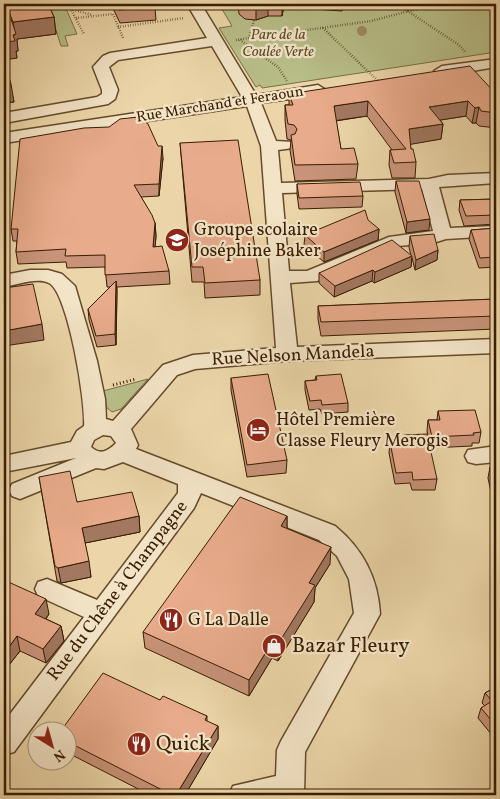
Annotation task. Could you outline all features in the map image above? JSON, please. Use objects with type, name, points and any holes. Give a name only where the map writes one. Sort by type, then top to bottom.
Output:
[{"type":"street","points":[[197,10],[251,100],[263,123],[269,146],[286,354]]},
{"type":"street","points":[[122,120],[109,96],[110,90],[101,67],[108,59],[124,54],[216,42]]},
{"type":"street","points":[[423,74],[496,63]]},
{"type":"street","name":"Rue Marchand et Feraoun","points":[[4,138],[330,88]]},
{"type":"street","points":[[4,118],[92,104],[109,96]]},
{"type":"street","points":[[269,146],[287,145]]},
{"type":"street","points":[[273,188],[429,184],[448,180],[496,178]]},
{"type":"street","points":[[429,184],[443,234]]},
{"type":"street","points":[[280,278],[310,277],[395,241],[434,238],[443,234],[496,231]]},
{"type":"street","points":[[4,281],[47,276],[56,278],[65,284],[68,290],[97,416],[94,430]]},
{"type":"street","name":"Rue Nelson Mandela","points":[[118,429],[160,379],[170,370],[193,362],[286,354],[495,350]]},
{"type":"street","points":[[4,464],[87,454],[113,459],[122,453],[127,445],[126,436],[118,429],[105,427],[94,430],[82,439],[87,454]]},
{"type":"street","points":[[122,453],[189,480]]},
{"type":"street","points":[[20,490],[87,454]]},
{"type":"street","name":"Rue du Chêne à Champagne","points":[[4,743],[186,502],[190,493],[189,480],[327,534],[341,544],[352,556],[367,594],[367,614],[291,750],[290,791]]},
{"type":"street","points":[[47,589],[102,614]]},
{"type":"street","points":[[59,670],[85,664]]},
{"type":"street","points":[[243,794],[290,791]]},
{"type":"path","points":[[68,4],[84,34]]},
{"type":"path","points":[[397,4],[461,47]]},
{"type":"path","points":[[216,42],[371,21],[436,4]]},
{"type":"path","points":[[44,6],[70,8],[95,16]]},
{"type":"path","points":[[118,27],[197,10]]},
{"type":"path","points":[[76,18],[112,14],[123,38]]},
{"type":"path","points":[[250,38],[254,20]]},
{"type":"path","points":[[323,28],[373,74],[378,81]]},
{"type":"path","points":[[240,40],[278,67],[288,84]]},
{"type":"path","points":[[91,386],[105,387],[148,376],[160,379]]},
{"type":"green space","points":[[8,4],[64,4],[77,34],[65,36],[68,46],[61,46],[50,11]]},
{"type":"green space","name":"Parc de la Coulée Verte","points":[[219,4],[492,4],[496,8],[496,52],[262,88],[260,85],[256,87],[219,28],[232,26]]},
{"type":"green space","points":[[148,379],[121,409],[112,412],[107,408],[103,391]]},
{"type":"building","points":[[6,4],[48,4],[54,17],[13,22]]},
{"type":"building","points":[[116,4],[154,4],[155,7],[119,10]]},
{"type":"building","points":[[242,4],[266,4],[256,8]]},
{"type":"building","points":[[11,19],[16,34],[13,35],[15,41],[4,42],[4,20]]},
{"type":"building","points":[[4,59],[11,84],[4,85]]},
{"type":"building","points":[[470,66],[496,94],[496,113],[481,111],[479,107],[475,108],[468,101],[429,107],[443,124],[409,129],[411,149],[413,149],[416,162],[394,163],[390,150],[406,149],[368,101],[334,106],[341,149],[354,148],[358,164],[295,165],[291,135],[295,134],[297,129],[294,125],[288,124],[285,105],[293,105],[289,94]]},
{"type":"building","points":[[138,117],[148,124],[158,146],[162,146],[159,184],[134,185],[155,223],[153,247],[162,246],[169,271],[105,275],[105,255],[65,256],[66,249],[16,252],[18,229],[11,229],[20,139],[84,128],[109,127],[120,119]]},
{"type":"building","points":[[238,140],[260,280],[205,283],[203,267],[192,267],[180,143]]},
{"type":"building","points":[[396,181],[419,181],[430,219],[407,222]]},
{"type":"building","points":[[360,182],[363,196],[299,198],[297,184]]},
{"type":"building","points":[[496,199],[496,215],[466,216],[460,200]]},
{"type":"building","points":[[365,210],[368,220],[379,229],[324,252],[305,235]]},
{"type":"building","points":[[496,228],[496,257],[480,258],[471,230]]},
{"type":"building","points":[[434,234],[438,250],[416,260],[410,236]]},
{"type":"building","points":[[392,240],[412,256],[335,286],[319,273]]},
{"type":"building","points":[[116,281],[115,334],[96,336],[88,309]]},
{"type":"building","points":[[33,284],[42,324],[4,331],[4,288]]},
{"type":"building","points":[[496,299],[496,316],[321,322],[318,306]]},
{"type":"building","points":[[268,374],[287,460],[247,465],[231,378]]},
{"type":"building","points":[[341,374],[348,403],[322,405],[321,400],[310,401],[305,381],[317,380],[316,376]]},
{"type":"building","points":[[475,410],[481,432],[473,433],[474,435],[432,437],[428,420],[440,420],[438,411]]},
{"type":"building","points":[[427,434],[437,479],[413,480],[412,472],[396,473],[390,442],[405,442],[404,435]]},
{"type":"building","points":[[490,467],[496,467],[496,491],[495,491]]},
{"type":"building","points":[[70,471],[77,502],[132,492],[139,516],[82,528],[89,561],[58,568],[55,566],[39,477]]},
{"type":"building","points":[[240,497],[287,516],[281,526],[331,547],[309,583],[315,585],[278,644],[272,642],[249,680],[143,632]]},
{"type":"building","points":[[4,580],[46,599],[35,614],[61,626],[43,649],[17,636],[6,651],[4,650]]},
{"type":"building","name":"Quick","points":[[103,673],[160,700],[163,696],[207,716],[205,720],[218,726],[176,795],[172,795],[78,747],[78,722],[67,722]]},
{"type":"building","points":[[496,687],[496,726],[481,708],[492,701],[485,693]]},
{"type":"place","name":"Groupe scolaire Joséphine Baker","points":[[177,240]]},
{"type":"place","name":"Hôtel Première Classe Fleury Merogis","points":[[258,430]]},
{"type":"place","name":"G La Dalle","points":[[171,620]]},
{"type":"place","name":"Bazar Fleury","points":[[274,646]]},
{"type":"place","name":"Quick","points":[[139,744]]}]
